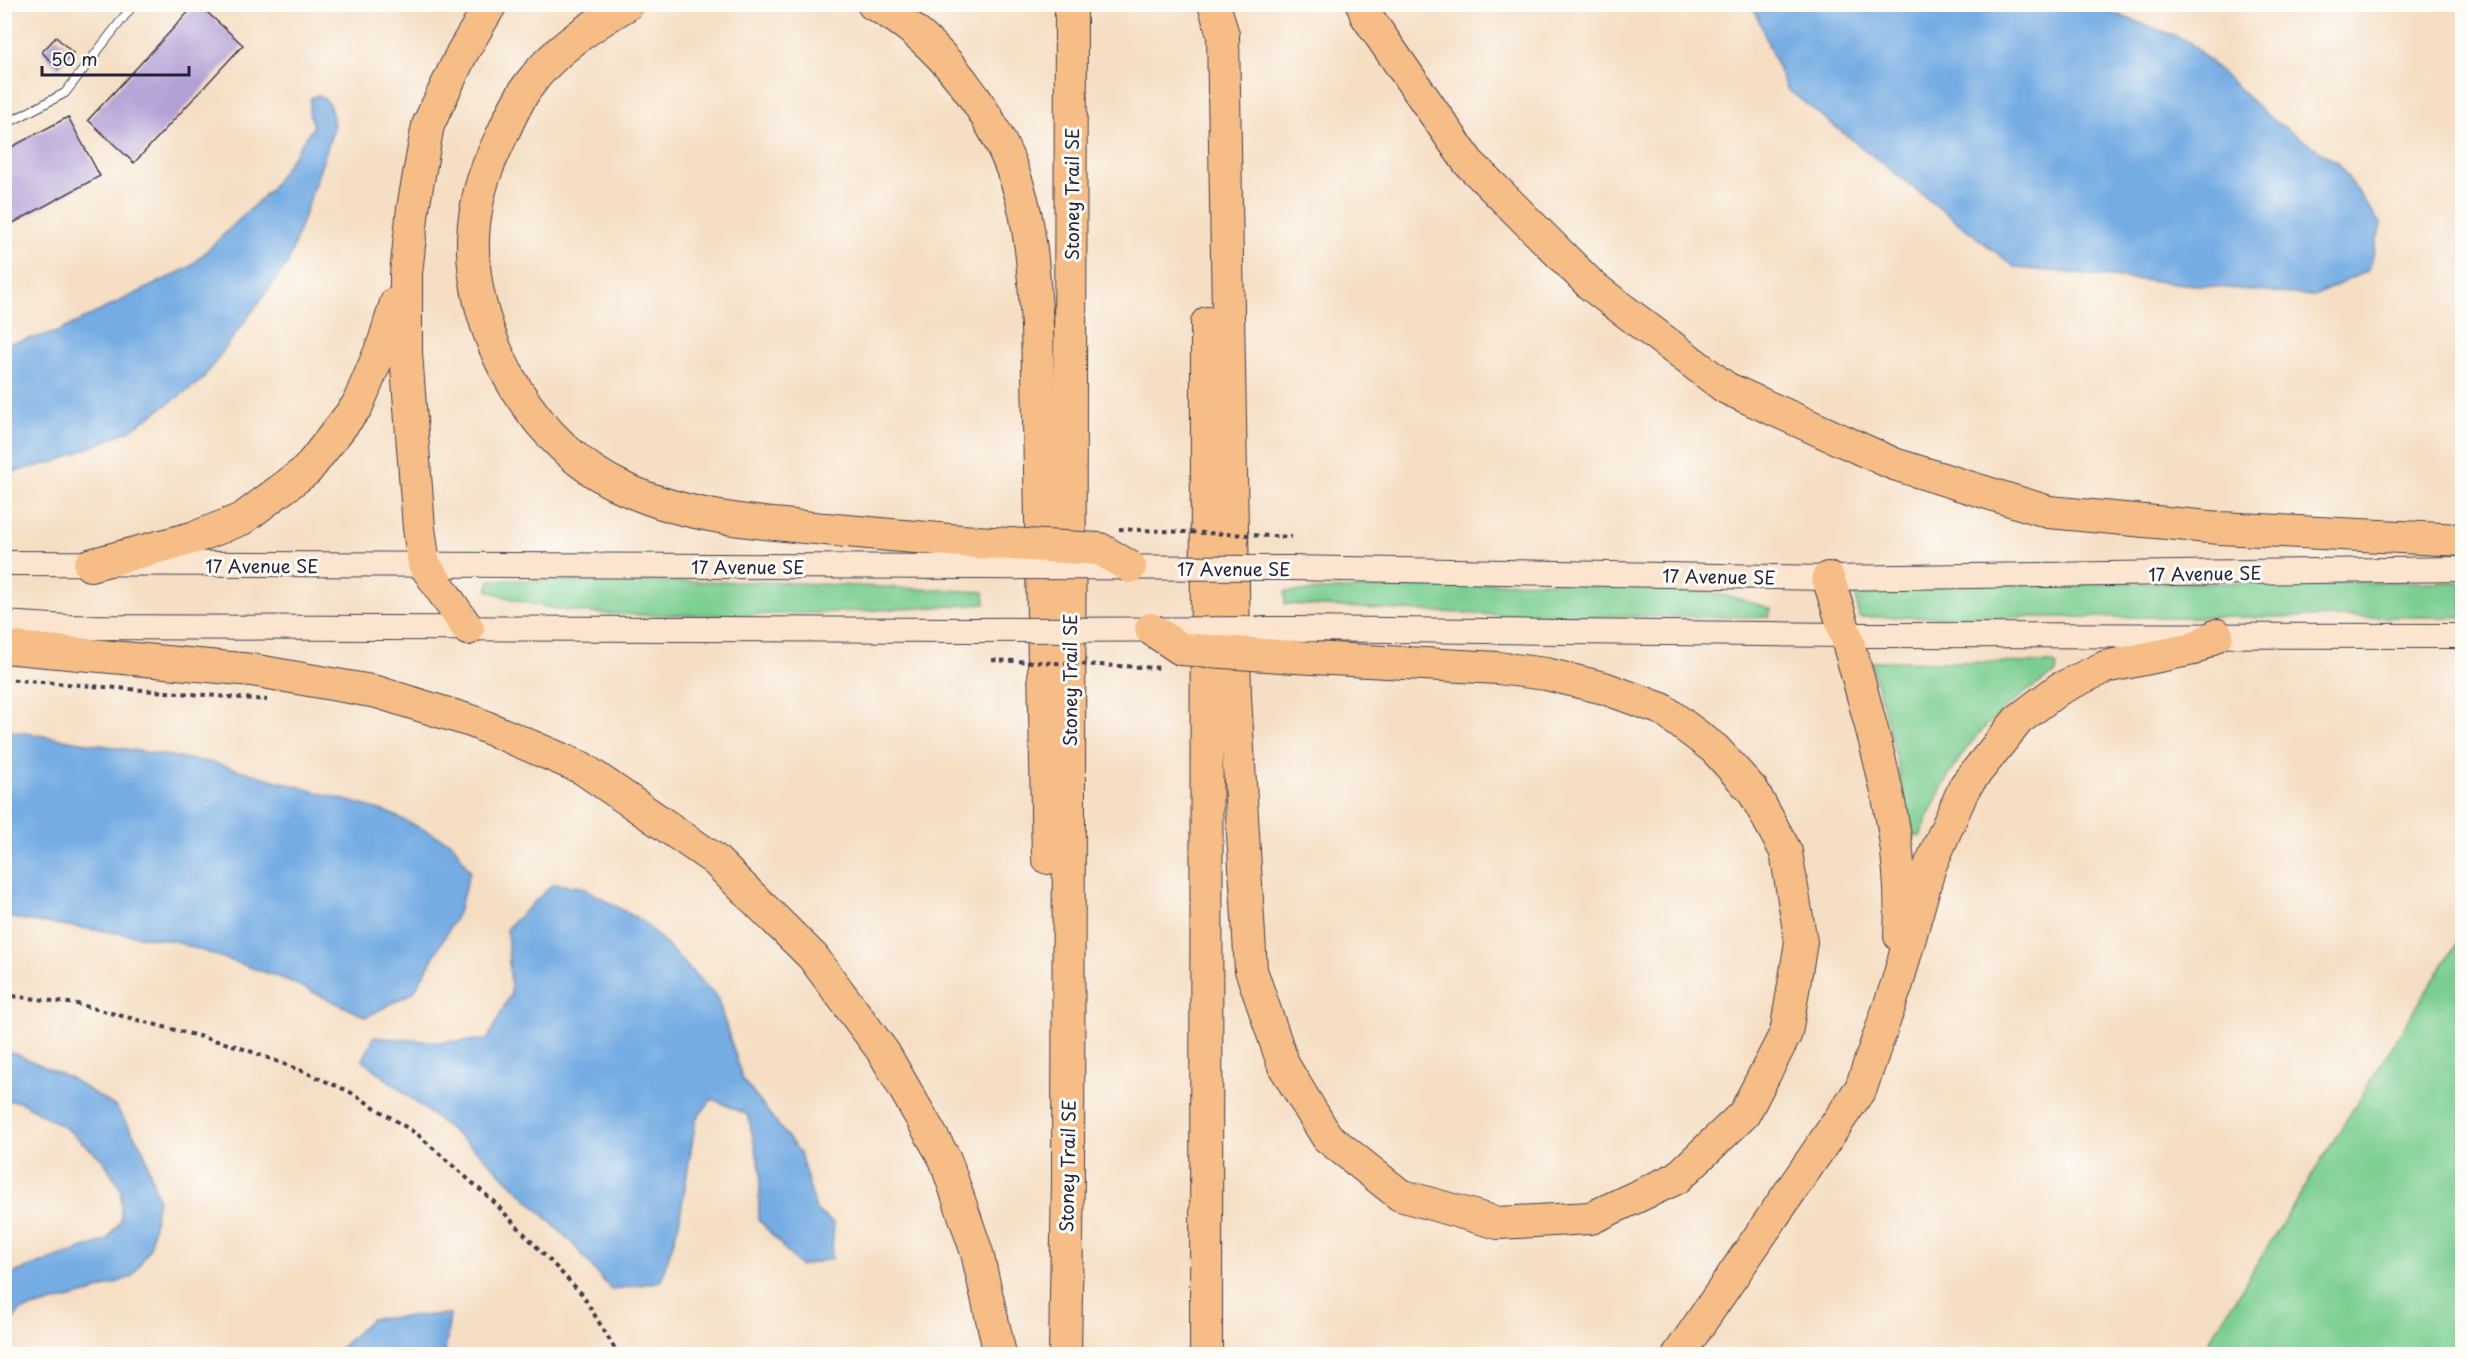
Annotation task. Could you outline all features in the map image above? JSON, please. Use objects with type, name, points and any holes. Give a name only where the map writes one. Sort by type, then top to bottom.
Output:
[{"type":"highway","points":[[468,629],[424,564],[405,353],[405,274],[412,208],[428,125],[462,53],[491,4]]},
{"type":"highway","points":[[628,4],[592,25],[559,52],[528,86],[488,163],[476,205],[473,249],[478,291],[489,331],[504,370],[527,406],[554,439],[586,467],[623,488],[663,504],[694,513],[975,554],[1100,549],[1130,567]]},
{"type":"highway","points":[[873,4],[920,36],[953,69],[973,98],[1000,144],[1018,186],[1027,232],[1037,326],[1054,1144],[1068,1177]]},
{"type":"highway","name":"Stoney Trail SE","points":[[1065,1354],[1068,1177],[1071,4]]},
{"type":"highway","points":[[1206,1354],[1208,4]]},
{"type":"highway","points":[[1151,629],[1181,649],[1293,643],[1546,674],[1605,688],[1662,709],[1715,749],[1753,791],[1786,852],[1801,942],[1786,1033],[1744,1114],[1677,1178],[1591,1218],[1498,1223],[1400,1195],[1327,1137],[1284,1066],[1251,970],[1235,697],[1223,35],[1214,4]]},
{"type":"highway","points":[[1362,4],[1366,15],[1468,162],[1592,286],[1726,388],[1894,464],[2049,512],[2220,528],[2463,540]]},
{"type":"highway","points":[[90,565],[196,537],[242,519],[307,470],[357,406],[384,342],[405,274]]},
{"type":"highway","points":[[1828,579],[1847,634],[1887,785],[1899,855],[1900,920],[1897,984]]},
{"type":"highway","points":[[1679,1354],[1861,1088],[1897,984],[1930,866],[1965,786],[2018,720],[2059,689],[2104,667],[2193,649],[2217,634]]},
{"type":"highway","points":[[4,647],[252,670],[377,692],[474,722],[582,768],[714,859],[813,957],[884,1053],[945,1160],[978,1253],[1000,1354]]},
{"type":"main road","name":"17 Avenue SE","points":[[4,563],[424,564],[975,554]]},
{"type":"main road","name":"17 Avenue SE","points":[[1130,567],[1828,579],[2463,569]]},
{"type":"main road","points":[[4,623],[67,627],[1151,629]]},
{"type":"main road","points":[[1293,643],[1847,634],[2463,636]]},
{"type":"lane","points":[[4,125],[65,93],[134,4]]},
{"type":"path","points":[[1107,529],[1292,537]]},
{"type":"path","points":[[992,660],[1165,668]]},
{"type":"path","points":[[4,679],[271,700]]},
{"type":"path","points":[[4,995],[77,1004],[236,1046],[350,1092],[417,1134],[493,1201],[582,1294],[618,1354]]},
{"type":"green space","points":[[490,580],[776,582],[984,592],[985,604],[763,615],[612,614],[561,609],[511,599],[487,590]]},
{"type":"green space","points":[[1585,582],[1660,585],[1734,598],[1771,609],[1769,617],[1518,616],[1285,604],[1285,592],[1471,583]]},
{"type":"green space","points":[[2462,582],[2462,617],[1859,617],[1856,597],[1852,589],[2054,583]]},
{"type":"green space","points":[[1875,661],[2053,663],[2057,667],[2056,673],[2009,705],[1972,742],[1943,785],[1920,837],[1911,835],[1896,756],[1871,663]]},
{"type":"green space","points":[[2462,934],[2462,1354],[2201,1354]]},
{"type":"water","points":[[1750,5],[2092,5],[2188,41],[2269,117],[2338,163],[2381,225],[2369,270],[2314,296],[2016,268],[1786,88],[1753,6]]},
{"type":"water","points":[[318,95],[329,104],[334,128],[288,263],[201,381],[130,430],[58,461],[5,474],[5,344],[55,333],[190,267],[269,191],[314,126],[309,113],[311,98]]},
{"type":"water","points":[[5,730],[214,763],[387,812],[452,843],[470,871],[458,913],[414,992],[366,1017],[287,980],[174,941],[5,917]]},
{"type":"water","points":[[553,884],[582,887],[644,922],[717,997],[743,1080],[800,1153],[816,1210],[834,1224],[831,1259],[800,1266],[758,1219],[761,1172],[748,1115],[712,1099],[696,1119],[679,1223],[661,1281],[611,1290],[573,1244],[482,1155],[363,1060],[374,1037],[438,1042],[487,1040],[511,993],[507,928]]},
{"type":"water","points":[[5,1052],[16,1054],[70,1078],[116,1107],[143,1149],[158,1198],[150,1248],[132,1277],[90,1293],[20,1311],[5,1329],[5,1278],[107,1240],[121,1220],[121,1189],[103,1160],[67,1129],[21,1102],[5,1100]]},
{"type":"water","points":[[450,1314],[445,1354],[334,1354],[371,1319]]},
{"type":"building","points":[[196,4],[243,45],[134,163],[88,120]]},
{"type":"building","points":[[56,37],[73,53],[58,69],[42,52]]},
{"type":"building","points":[[68,117],[100,176],[4,228],[4,151]]}]
